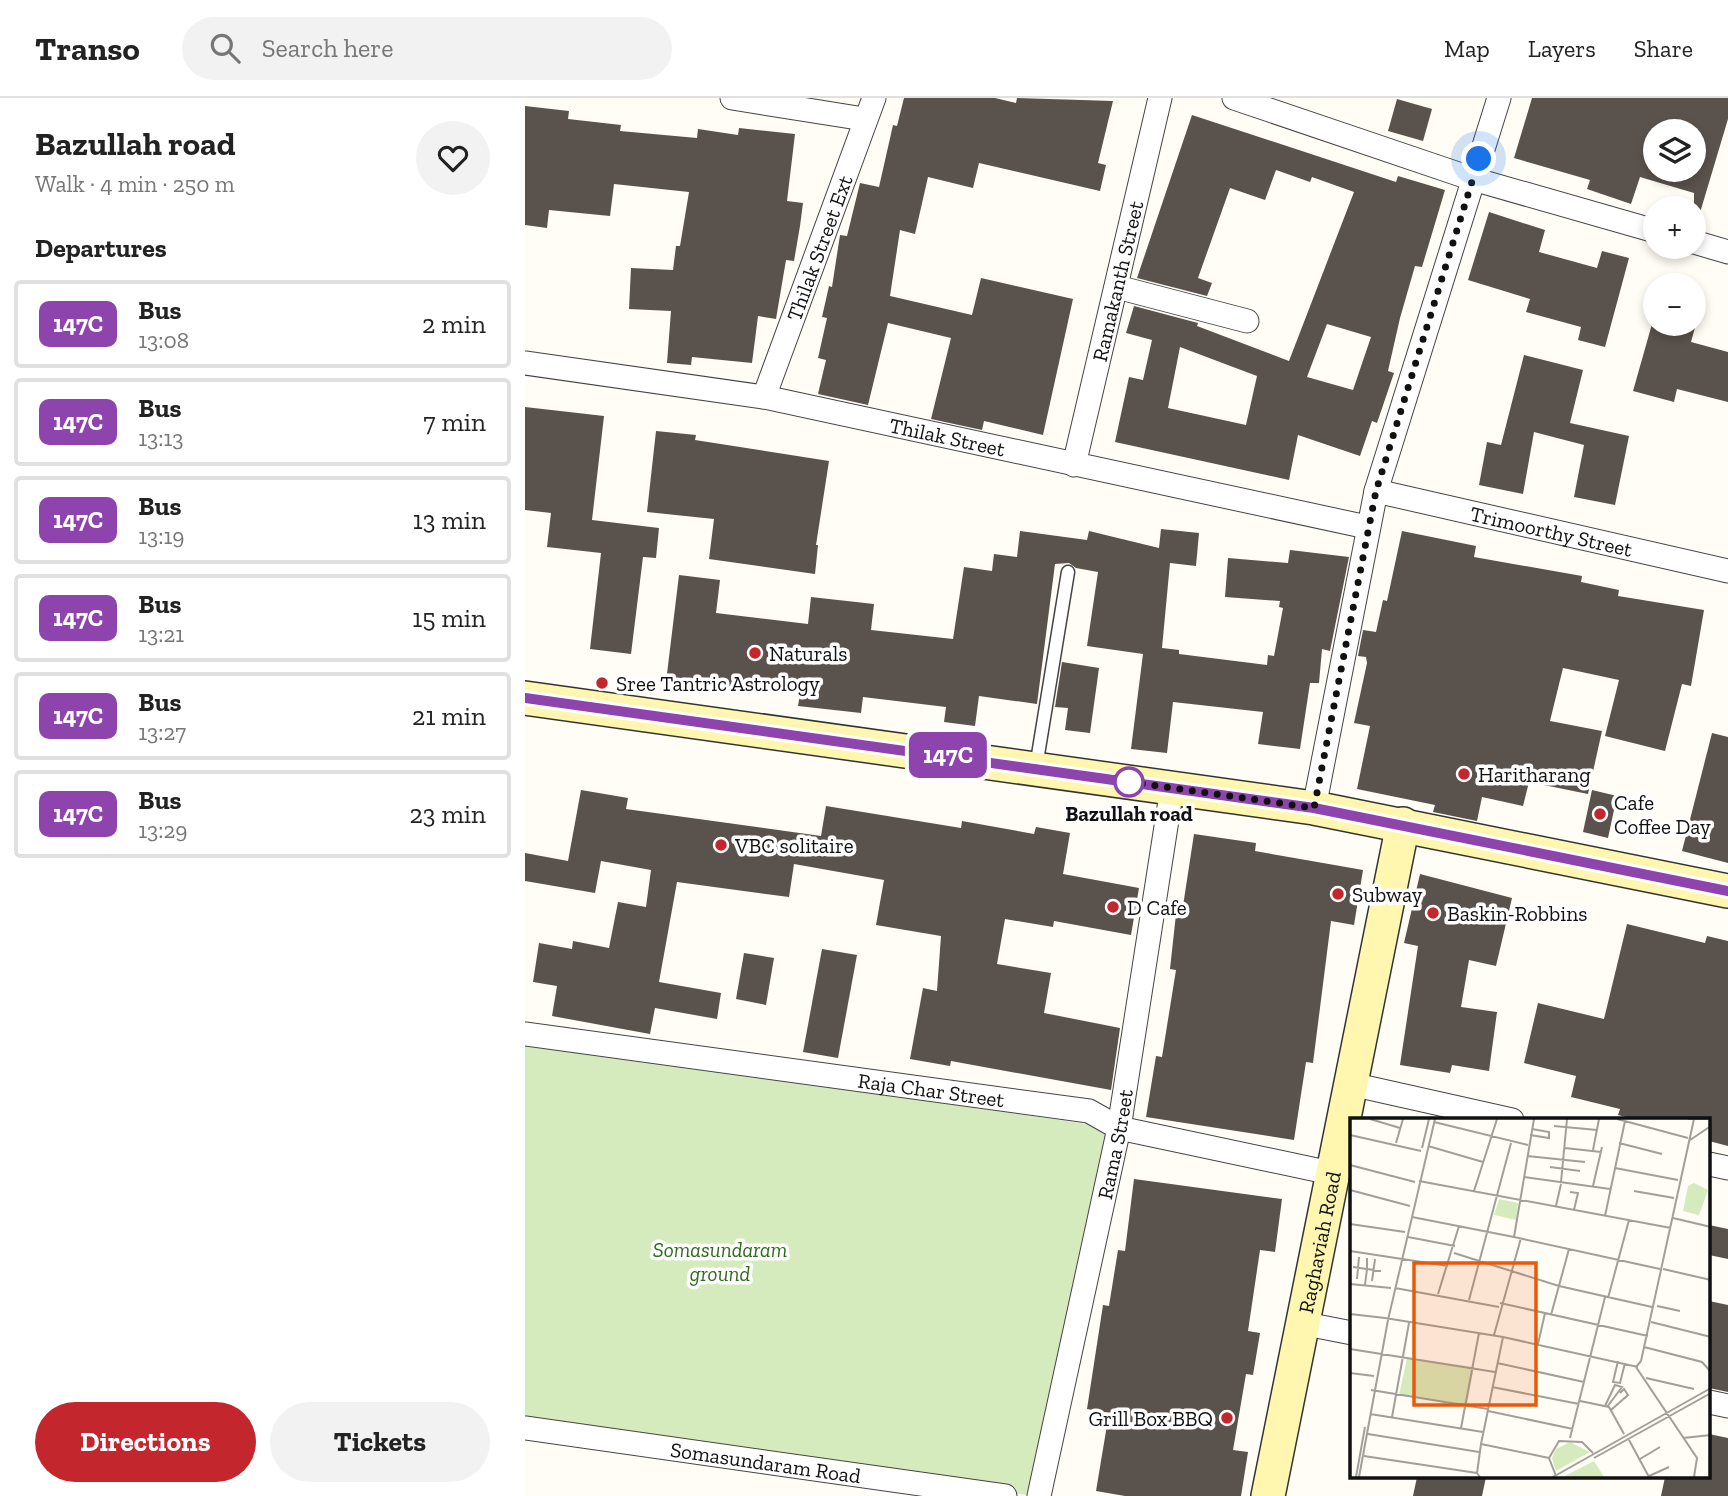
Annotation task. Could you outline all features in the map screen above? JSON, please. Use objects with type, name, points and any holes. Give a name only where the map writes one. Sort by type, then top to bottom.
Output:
[{"type":"main road","points":[[525,698],[1314,808],[1728,891]]},
{"type":"main road","name":"Raghaviah Road","points":[[1268,1496],[1403,824]]},
{"type":"street","points":[[732,98],[863,119]]},
{"type":"street","name":"Thilak Street Ext","points":[[764,397],[863,119],[874,98]]},
{"type":"street","name":"Ramakanth Street","points":[[1073,465],[1160,98]]},
{"type":"street","points":[[1234,98],[1472,179],[1643,228]]},
{"type":"street","points":[[1314,808],[1376,491],[1499,98]]},
{"type":"street","points":[[1706,246],[1728,252]]},
{"type":"street","points":[[1117,287],[1247,321]]},
{"type":"street","name":"Thilak Street","points":[[525,363],[764,397],[1367,527]]},
{"type":"street","name":"Trimoorthy Street","points":[[1376,491],[1728,571]]},
{"type":"street","name":"Rama Street","points":[[1039,1496],[1119,1128],[1171,788]]},
{"type":"street","name":"Raja Char Street","points":[[525,1034],[1089,1111],[1119,1128],[1331,1173]]},
{"type":"street","points":[[1351,1084],[1503,1118]]},
{"type":"street","points":[[1301,1323],[1350,1333]]},
{"type":"street","name":"Somasundaram Road","points":[[525,1428],[1006,1496]]},
{"type":"lane","points":[[1036,768],[1068,572]]},
{"type":"green space","name":"Somasundaram ground","points":[[525,1043],[1115,1128],[1034,1496],[525,1424]]},
{"type":"building","points":[[904,98],[995,98],[1016,103],[1017,98],[1113,101],[1098,163],[1106,165],[1100,191],[979,163],[973,188],[928,177],[915,234],[900,230],[890,296],[972,315],[981,278],[1073,299],[1043,435],[984,421],[982,430],[931,419],[951,338],[888,323],[868,405],[818,394],[826,360],[818,358],[827,318],[822,317],[829,286],[832,287],[840,235],[847,236],[860,183],[879,187],[893,125],[897,126]]},
{"type":"building","points":[[1532,98],[1728,98],[1728,119],[1705,196],[1694,196],[1694,193],[1657,182],[1706,182],[1706,119],[1643,119],[1643,178],[1640,177],[1631,204],[1587,189],[1590,180],[1514,158]]},
{"type":"building","points":[[1397,99],[1432,109],[1423,141],[1388,131]]},
{"type":"building","points":[[525,106],[569,111],[568,119],[621,125],[620,131],[697,138],[698,129],[738,135],[739,128],[795,134],[787,201],[803,203],[794,261],[786,260],[776,319],[758,316],[752,363],[692,357],[691,365],[667,363],[671,311],[629,309],[631,268],[673,270],[689,192],[614,184],[610,216],[549,210],[547,228],[525,225]]},
{"type":"building","points":[[1192,115],[1396,182],[1398,176],[1445,190],[1422,267],[1415,266],[1400,318],[1388,371],[1394,373],[1377,423],[1372,421],[1360,456],[1298,435],[1289,480],[1115,442],[1129,377],[1143,380],[1152,340],[1126,333],[1134,306],[1198,323],[1197,326],[1289,361],[1354,192],[1312,177],[1310,182],[1276,170],[1265,200],[1230,188],[1198,278],[1212,283],[1207,296],[1137,278]],"holes":[[[1327,324],[1371,337],[1353,390],[1307,377]],[[1180,347],[1257,376],[1246,425],[1168,408]]]},
{"type":"building","points":[[1489,212],[1545,230],[1539,252],[1597,268],[1602,251],[1629,258],[1605,347],[1578,340],[1581,327],[1526,312],[1530,299],[1468,280]]},
{"type":"building","points":[[1649,336],[1693,336],[1691,342],[1728,352],[1728,402],[1677,389],[1674,402],[1633,391]]},
{"type":"building","points":[[1524,355],[1583,370],[1570,423],[1629,436],[1615,505],[1574,497],[1584,445],[1534,432],[1523,494],[1479,485],[1487,442],[1501,445]]},
{"type":"building","points":[[525,407],[604,416],[592,520],[659,528],[656,558],[643,557],[631,654],[590,649],[601,553],[547,547],[551,513],[525,510]]},
{"type":"building","points":[[656,431],[696,435],[695,440],[829,461],[816,545],[815,574],[709,559],[714,519],[647,512]]},
{"type":"building","points":[[1161,529],[1199,533],[1196,566],[1170,563],[1162,648],[1179,650],[1179,654],[1267,665],[1268,655],[1274,656],[1283,608],[1279,607],[1280,601],[1225,597],[1228,558],[1288,563],[1290,550],[1349,557],[1330,651],[1322,649],[1319,683],[1310,683],[1300,749],[1258,744],[1263,712],[1173,702],[1167,753],[1131,749],[1143,654],[1087,646],[1098,572],[1076,568],[1069,563],[1055,564],[1037,704],[979,696],[975,726],[944,722],[946,707],[863,697],[861,713],[798,706],[800,694],[666,682],[679,575],[720,580],[716,613],[808,624],[811,597],[874,604],[871,630],[953,639],[964,567],[992,571],[994,554],[1017,557],[1020,531],[1087,540],[1089,531],[1159,548]]},
{"type":"building","points":[[1402,531],[1476,546],[1474,557],[1582,576],[1581,582],[1619,590],[1618,596],[1704,610],[1691,686],[1682,684],[1665,751],[1605,736],[1619,680],[1563,668],[1550,721],[1602,731],[1588,794],[1529,782],[1523,806],[1482,797],[1477,821],[1433,812],[1435,805],[1357,789],[1370,726],[1354,723],[1367,663],[1366,657],[1358,656],[1363,630],[1376,632],[1383,600],[1387,601]]},
{"type":"building","points":[[1062,662],[1099,668],[1090,733],[1065,730],[1068,708],[1055,707]]},
{"type":"building","points":[[1712,733],[1728,737],[1728,863],[1682,851]]},
{"type":"building","points":[[581,790],[628,798],[626,809],[821,836],[826,806],[961,828],[962,821],[1034,834],[1036,827],[1070,833],[1063,874],[1139,888],[1131,935],[1054,921],[1053,927],[1005,919],[997,964],[1051,973],[1044,1013],[1120,1028],[1111,1090],[951,1061],[950,1066],[910,1059],[923,988],[937,991],[941,936],[876,925],[884,880],[794,864],[789,897],[677,882],[659,982],[721,993],[717,1019],[655,1008],[650,1034],[552,1016],[557,986],[533,982],[539,943],[572,949],[573,941],[609,948],[618,902],[646,907],[651,870],[601,861],[595,893],[525,881],[525,853],[568,861]]},
{"type":"building","name":"Cafe Coffee Day","points":[[1592,790],[1617,796],[1608,838],[1583,832]]},
{"type":"building","points":[[1194,834],[1256,843],[1255,851],[1363,870],[1354,925],[1331,921],[1313,1063],[1306,1062],[1294,1140],[1146,1117],[1156,1056],[1162,1057],[1176,970],[1170,969],[1177,905],[1183,906]]},
{"type":"building","points":[[1420,874],[1512,898],[1496,966],[1469,960],[1461,1007],[1497,1012],[1489,1071],[1452,1065],[1450,1073],[1400,1065],[1418,946],[1404,943]]},
{"type":"building","points":[[1627,924],[1705,943],[1707,936],[1728,941],[1728,1146],[1711,1142],[1711,1118],[1629,1118],[1618,1115],[1620,1109],[1571,1097],[1576,1076],[1524,1063],[1538,1003],[1604,1019]]},
{"type":"building","points":[[822,949],[857,955],[838,1058],[803,1052]]},
{"type":"building","points":[[744,953],[774,958],[766,1005],[736,999]]},
{"type":"building","points":[[1134,1179],[1282,1199],[1275,1252],[1260,1250],[1248,1331],[1260,1333],[1253,1375],[1246,1374],[1233,1450],[1248,1452],[1241,1496],[1125,1496],[1096,1491],[1109,1413],[1087,1409],[1103,1305],[1109,1306],[1118,1250],[1125,1251]]},
{"type":"building","points":[[1711,1225],[1728,1229],[1728,1259],[1711,1255]]},
{"type":"building","points":[[1711,1301],[1728,1305],[1728,1392],[1711,1388]]},
{"type":"building","points":[[1711,1434],[1728,1438],[1728,1496],[1661,1496],[1665,1478],[1711,1478]]},
{"type":"building","points":[[1417,1478],[1486,1478],[1482,1496],[1413,1496]]},
{"type":"bus line","name":"147C","points":[[525,698],[1314,808],[1728,891]]},
{"type":"place","name":"Naturals","points":[[755,653]]},
{"type":"place","name":"Sree Tantric Astrology","points":[[602,683]]},
{"type":"place","name":"Haritharang","points":[[1464,774]]},
{"type":"place","name":"Bazullah road","points":[[1129,782]]},
{"type":"place","name":"Cafe Coffee Day","points":[[1600,814]]},
{"type":"place","name":"VBC solitaire","points":[[721,845]]},
{"type":"place","name":"Subway","points":[[1338,894]]},
{"type":"place","name":"D Cafe","points":[[1113,907]]},
{"type":"place","name":"Baskin-Robbins","points":[[1433,913]]},
{"type":"place","name":"Grill Box BBQ","points":[[1227,1418]]},
{"type":"route","points":[[1129,782],[1117,780],[1314,808],[1376,491],[1479,159]]}]
